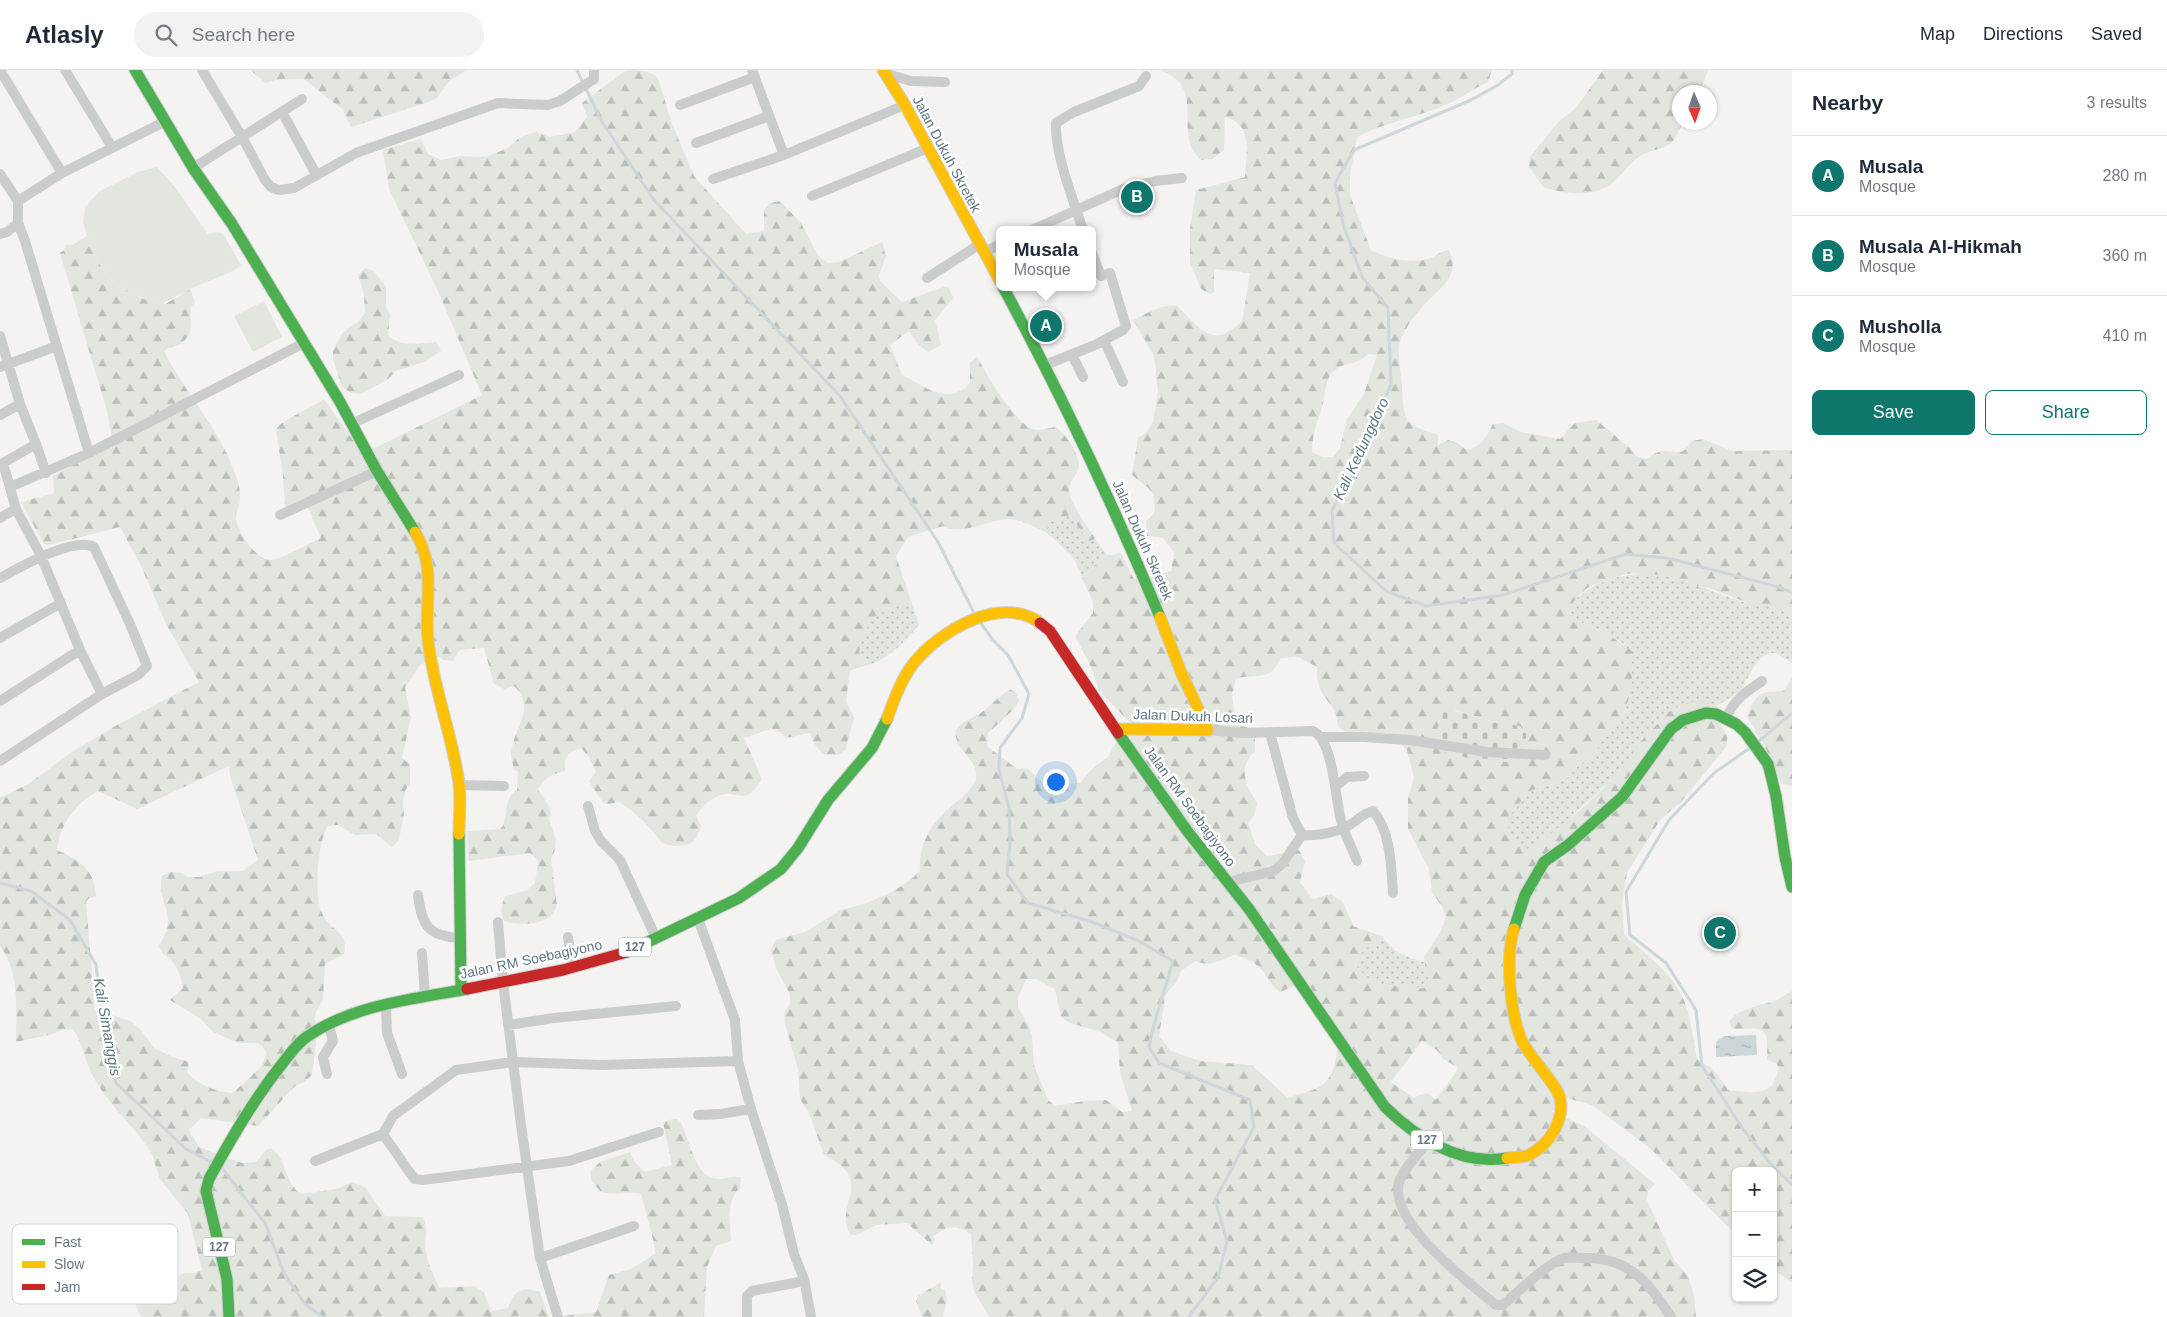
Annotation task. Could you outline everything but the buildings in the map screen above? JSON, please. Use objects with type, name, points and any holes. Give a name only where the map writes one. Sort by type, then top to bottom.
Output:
[{"type":"main road","points":[[135,70],[193,168],[232,224],[423,545],[430,580],[426,609],[428,641],[459,785],[461,990]]},
{"type":"main road","name":"Jalan Dukuh Skretek","points":[[883,72],[905,105],[996,274]]},
{"type":"main road","name":"Jalan Dukuh Skretek","points":[[1005,291],[1045,365],[1121,523],[1161,618],[1181,672],[1208,730]]},
{"type":"main road","name":"Jalan RM Soebagiyono","points":[[229,1317],[227,1279],[207,1200],[206,1191],[209,1179],[265,1085],[301,1040],[311,1033],[357,1013],[386,1005],[573,967],[619,954],[698,919],[760,884],[781,869],[791,859],[819,813],[840,784],[864,760],[875,743],[898,687],[914,662],[948,633],[986,615],[1010,612],[1021,614],[1042,623],[1050,631],[1088,692],[1188,832],[1249,908],[1385,1107],[1406,1127],[1429,1141],[1464,1157],[1497,1160],[1528,1155],[1546,1142],[1555,1131],[1560,1114],[1560,1097],[1522,1041],[1513,1007],[1509,972],[1513,934],[1525,895],[1544,862],[1575,839],[1622,797],[1671,729],[1679,723],[1701,713],[1715,713],[1727,716]]},
{"type":"main road","points":[[1727,716],[1748,736],[1768,764],[1792,887]]},
{"type":"main road","name":"Jalan Dukuh Losari","points":[[1116,729],[1208,730]]},
{"type":"street","points":[[0,70],[62,173]]},
{"type":"street","points":[[65,70],[112,147]]},
{"type":"street","points":[[202,70],[265,180],[271,186],[284,190],[294,188],[356,153],[498,102],[548,105],[566,98],[594,79],[594,70]]},
{"type":"street","points":[[883,72],[911,81],[946,82]]},
{"type":"street","points":[[680,105],[754,74],[784,156]]},
{"type":"street","points":[[1082,226],[1068,183],[1057,139],[1056,123],[1074,112],[1139,86],[1146,76]]},
{"type":"street","points":[[193,168],[302,99]]},
{"type":"street","points":[[713,180],[784,156],[905,105]]},
{"type":"street","points":[[282,112],[316,174]]},
{"type":"street","points":[[696,143],[769,116]]},
{"type":"street","points":[[18,201],[62,173],[166,121]]},
{"type":"street","points":[[812,196],[928,148]]},
{"type":"street","points":[[0,174],[18,201],[18,223],[89,453]]},
{"type":"street","points":[[1041,226],[1123,189],[1155,181],[1182,178]]},
{"type":"street","points":[[0,234],[7,232],[18,223]]},
{"type":"street","points":[[928,278],[982,248],[996,245]]},
{"type":"street","points":[[1045,365],[1104,340],[1123,330],[1126,326],[1126,320],[1110,273],[1101,276],[1096,263]]},
{"type":"street","points":[[0,336],[4,365],[46,473]]},
{"type":"street","points":[[1104,340],[1123,382]]},
{"type":"street","points":[[10,487],[89,453],[304,343]]},
{"type":"street","points":[[4,365],[57,346]]},
{"type":"street","points":[[1072,355],[1083,377]]},
{"type":"street","points":[[351,424],[459,375]]},
{"type":"street","points":[[0,415],[20,404]]},
{"type":"street","points":[[36,444],[2,464],[16,510],[41,556],[80,650],[102,694]]},
{"type":"street","points":[[280,515],[377,470]]},
{"type":"street","points":[[0,518],[16,510]]},
{"type":"street","points":[[0,578],[41,556],[84,544],[94,547],[130,624],[147,666],[138,675],[102,694],[0,762]]},
{"type":"street","points":[[0,638],[61,603]]},
{"type":"street","points":[[0,700],[80,650]]},
{"type":"street","points":[[1727,716],[1740,696],[1762,681]]},
{"type":"street","name":"Jalan Dukuh Losari","points":[[1208,730],[1270,733],[1313,731],[1322,737],[1410,740],[1486,752],[1545,755]]},
{"type":"street","name":"Jalan Dukuh Losari","points":[[1270,733],[1294,818],[1302,835]]},
{"type":"street","points":[[1322,737],[1331,762],[1343,828],[1357,861]]},
{"type":"street","points":[[1335,787],[1347,777],[1364,776]]},
{"type":"street","points":[[459,785],[504,786]]},
{"type":"street","points":[[588,806],[595,831],[601,841],[620,860],[656,938]]},
{"type":"street","points":[[1228,882],[1273,871],[1282,864],[1302,835],[1314,836],[1343,828],[1368,812],[1373,811],[1377,815],[1388,849],[1393,892]]},
{"type":"street","points":[[418,895],[420,911],[428,929],[443,937],[460,938]]},
{"type":"street","points":[[698,919],[735,1020],[738,1060],[751,1110],[782,1204],[794,1254],[804,1281],[811,1317]]},
{"type":"street","points":[[498,922],[508,1025],[540,1258],[558,1317]]},
{"type":"street","points":[[568,937],[573,967]]},
{"type":"street","points":[[422,953],[425,997]]},
{"type":"street","points":[[386,1005],[387,1033],[402,1074]]},
{"type":"street","points":[[508,1025],[554,1018],[676,1006]]},
{"type":"street","points":[[327,1074],[323,1057],[333,1041],[329,1025]]},
{"type":"street","points":[[315,1161],[383,1134],[393,1116],[456,1070],[513,1062],[602,1065],[738,1060]]},
{"type":"street","points":[[698,1115],[751,1110]]},
{"type":"street","points":[[383,1134],[410,1174],[415,1179],[423,1180],[569,1161],[659,1132]]},
{"type":"street","points":[[1429,1141],[1399,1182],[1399,1196],[1404,1214],[1415,1230],[1463,1278],[1496,1305],[1503,1304],[1548,1267],[1563,1258],[1601,1258],[1614,1261],[1643,1280],[1657,1295],[1671,1317]]},
{"type":"street","points":[[540,1258],[634,1226]]},
{"type":"street","points":[[747,1317],[747,1296],[752,1290],[804,1281]]},
{"type":"green space","points":[[250,70],[467,70],[449,81],[437,98],[429,102],[351,127],[343,110],[304,79],[275,80],[266,83]]},
{"type":"green space","points":[[626,70],[639,70],[651,73],[658,78],[672,124],[694,176],[746,234],[764,231],[764,210],[770,203],[780,201],[801,223],[819,257],[828,263],[839,262],[882,242],[886,256],[879,275],[880,281],[902,302],[944,287],[949,288],[953,298],[935,320],[941,345],[928,352],[919,345],[909,331],[890,345],[902,375],[928,389],[945,394],[953,394],[962,390],[970,383],[970,363],[977,356],[1000,395],[1023,423],[1036,430],[1056,427],[1073,447],[1079,465],[1070,485],[1070,496],[1095,538],[1090,542],[1069,515],[1049,523],[1046,532],[1023,522],[1009,519],[957,530],[943,526],[908,537],[896,556],[911,601],[882,613],[870,623],[865,631],[859,652],[869,665],[850,670],[846,701],[854,718],[845,750],[833,755],[823,753],[819,750],[810,733],[786,738],[776,730],[766,730],[744,738],[762,779],[753,791],[746,795],[722,795],[701,808],[696,816],[701,826],[696,838],[689,844],[674,846],[661,842],[647,825],[625,806],[619,802],[603,803],[589,781],[596,772],[589,757],[581,748],[569,753],[565,760],[565,771],[549,777],[538,789],[549,806],[551,814],[549,819],[556,840],[555,850],[551,859],[557,906],[551,916],[535,923],[509,923],[504,921],[502,911],[506,896],[527,890],[535,883],[538,861],[530,853],[468,861],[467,831],[500,829],[503,826],[508,800],[517,791],[518,772],[514,770],[511,754],[512,745],[524,711],[521,694],[514,686],[504,689],[494,684],[484,648],[460,650],[453,661],[443,660],[439,657],[420,665],[405,687],[411,717],[402,758],[410,764],[410,783],[405,791],[404,814],[399,840],[392,847],[376,834],[355,835],[338,825],[328,826],[321,844],[317,882],[320,905],[325,919],[342,936],[345,946],[344,954],[325,964],[323,1000],[315,1014],[316,1044],[312,1075],[304,1082],[295,1086],[258,1126],[201,1118],[189,1130],[199,1147],[242,1163],[256,1162],[266,1150],[271,1148],[280,1159],[292,1185],[302,1194],[337,1189],[352,1182],[366,1188],[385,1216],[423,1217],[426,1228],[425,1248],[427,1257],[439,1288],[474,1286],[484,1292],[491,1311],[508,1308],[513,1297],[520,1291],[534,1290],[540,1292],[549,1317],[141,1317],[135,1304],[178,1304],[178,1276],[183,1273],[193,1273],[202,1270],[188,1214],[160,1179],[152,1154],[146,1145],[100,1088],[89,1068],[80,1041],[73,1029],[16,1042],[16,992],[14,979],[11,967],[0,946],[0,798],[28,784],[72,752],[117,725],[199,682],[166,624],[141,566],[120,527],[49,545],[44,544],[21,502],[54,493],[53,476],[113,444],[107,411],[60,253],[64,250],[65,245],[72,245],[87,236],[100,265],[116,285],[157,304],[167,303],[190,289],[195,302],[190,308],[191,323],[189,333],[179,345],[164,351],[229,459],[240,491],[240,502],[236,518],[240,532],[253,550],[263,558],[274,560],[321,538],[308,508],[285,506],[276,429],[280,425],[324,399],[360,450],[375,448],[482,395],[438,291],[389,189],[383,150],[421,139],[428,154],[441,160],[460,156],[486,157],[508,148],[520,137],[536,132],[549,137],[571,133],[576,131],[587,117],[582,103]],"holes":[[[229,766],[230,776],[258,860],[242,871],[218,871],[200,877],[189,877],[181,873],[171,872],[162,876],[162,895],[168,916],[165,934],[159,946],[176,967],[183,988],[170,1000],[201,1019],[213,1032],[238,1043],[257,1043],[262,1046],[267,1054],[260,1068],[233,1093],[220,1091],[196,1081],[187,1072],[189,1062],[154,1048],[142,1031],[131,1021],[95,1010],[86,902],[89,898],[96,897],[95,888],[93,880],[85,867],[57,850],[61,832],[70,816],[83,801],[98,791],[137,809]]]},
{"type":"green space","points":[[1159,70],[1492,70],[1488,82],[1453,102],[1437,109],[1379,127],[1357,137],[1350,175],[1350,195],[1371,250],[1391,258],[1414,261],[1428,259],[1449,250],[1452,259],[1453,267],[1448,280],[1414,317],[1399,346],[1405,415],[1418,428],[1438,435],[1438,445],[1448,440],[1458,443],[1466,450],[1471,449],[1483,441],[1493,424],[1503,423],[1521,432],[1560,439],[1575,423],[1596,420],[1630,448],[1636,456],[1646,459],[1662,451],[1683,451],[1692,441],[1703,439],[1733,451],[1792,450],[1792,615],[1772,606],[1753,605],[1709,588],[1688,584],[1680,579],[1648,573],[1626,574],[1595,584],[1586,589],[1571,604],[1571,614],[1578,621],[1606,633],[1632,651],[1632,689],[1624,713],[1604,736],[1595,753],[1577,767],[1570,776],[1562,781],[1532,790],[1524,797],[1506,821],[1511,839],[1527,853],[1587,804],[1617,775],[1640,742],[1669,712],[1688,703],[1698,701],[1717,706],[1719,721],[1727,736],[1726,747],[1681,802],[1660,820],[1627,873],[1622,901],[1624,935],[1662,969],[1678,989],[1688,1012],[1697,1059],[1713,1069],[1728,1090],[1756,1092],[1767,1089],[1774,1082],[1779,1068],[1776,1063],[1767,1060],[1767,1040],[1763,1031],[1753,1028],[1733,1029],[1729,1022],[1743,1011],[1775,1001],[1792,991],[1792,1283],[1777,1272],[1777,1167],[1732,1167],[1732,1231],[1651,1149],[1592,1105],[1566,1098],[1552,1112],[1584,1126],[1655,1184],[1648,1191],[1647,1200],[1674,1260],[1688,1276],[1694,1295],[1696,1317],[989,1317],[974,1291],[971,1234],[966,1231],[947,1228],[933,1236],[935,1240],[932,1245],[907,1223],[877,1225],[856,1235],[851,1235],[846,1225],[846,1215],[851,1184],[848,1174],[840,1165],[824,1155],[809,1113],[800,1099],[798,1069],[785,1024],[784,1013],[790,1004],[790,994],[776,968],[771,950],[775,940],[805,932],[841,910],[864,904],[892,892],[920,871],[922,850],[929,832],[941,816],[968,792],[976,778],[974,765],[958,742],[956,730],[962,723],[981,713],[1006,692],[1010,690],[1015,691],[1019,701],[1013,710],[988,733],[987,746],[1017,769],[1028,768],[1040,781],[1054,787],[1081,782],[1092,769],[1109,756],[1113,747],[1131,724],[1099,690],[1092,669],[1075,636],[1093,613],[1093,602],[1082,578],[1106,554],[1121,553],[1134,579],[1171,571],[1174,552],[1163,538],[1147,536],[1146,521],[1154,514],[1153,494],[1132,475],[1138,438],[1147,432],[1153,422],[1158,391],[1154,356],[1133,320],[1149,312],[1172,305],[1177,306],[1205,332],[1212,335],[1226,333],[1242,321],[1250,273],[1214,269],[1214,292],[1210,294],[1201,289],[1190,262],[1190,229],[1196,190],[1245,177],[1247,150],[1244,133],[1240,126],[1225,117],[1224,150],[1212,159],[1201,160],[1192,149],[1189,137],[1187,99],[1183,87],[1174,78]],"holes":[[[1368,354],[1377,355],[1364,394],[1347,419],[1340,448],[1333,457],[1322,457],[1312,452],[1315,431],[1330,375],[1338,368],[1364,358]],[[1298,657],[1317,667],[1319,686],[1334,710],[1338,727],[1349,734],[1388,733],[1407,750],[1414,778],[1408,798],[1408,829],[1429,869],[1432,892],[1446,917],[1439,935],[1424,957],[1426,974],[1432,986],[1420,988],[1390,985],[1377,983],[1366,977],[1355,964],[1361,953],[1382,936],[1353,926],[1343,902],[1331,894],[1313,899],[1300,882],[1305,861],[1299,850],[1267,856],[1255,844],[1248,823],[1254,815],[1257,803],[1245,777],[1246,764],[1255,751],[1255,729],[1240,726],[1236,722],[1232,695],[1236,679],[1268,673],[1273,670],[1281,658]],[[1454,710],[1494,722],[1520,726],[1508,762],[1453,755]],[[1235,955],[1256,964],[1280,992],[1305,981],[1339,1032],[1333,1070],[1325,1083],[1315,1089],[1288,1098],[1252,1065],[1200,1061],[1171,1051],[1159,1036],[1165,997],[1178,980],[1180,972],[1195,961],[1206,964]],[[1026,979],[1036,979],[1055,989],[1061,1017],[1070,1023],[1101,1032],[1118,1043],[1120,1072],[1132,1111],[1122,1112],[1106,1100],[1084,1101],[1055,1106],[1048,1100],[1034,1065],[1032,1035],[1018,1008],[1018,998]],[[1422,1041],[1437,1050],[1443,1059],[1457,1067],[1456,1072],[1436,1100],[1428,1093],[1414,1098],[1391,1082]]]},
{"type":"green space","points":[[1603,70],[1708,70],[1703,85],[1672,85],[1672,130],[1679,130],[1674,140],[1662,148],[1643,154],[1612,183],[1601,190],[1576,193],[1543,187],[1529,167],[1530,157],[1559,121],[1576,108]]},
{"type":"green space","points":[[157,167],[175,187],[208,234],[218,232],[223,234],[241,265],[233,271],[190,289],[162,304],[142,298],[116,285],[100,265],[83,222],[85,207],[100,191],[138,172]]},
{"type":"green space","points":[[365,268],[374,271],[386,287],[386,306],[390,315],[388,335],[404,343],[436,342],[441,351],[424,362],[396,371],[388,379],[361,394],[351,393],[342,387],[333,359],[333,350],[343,332],[359,321],[365,313],[364,294],[358,275]]},
{"type":"green space","points":[[264,301],[282,337],[253,352],[234,316]]},
{"type":"green space","points":[[1069,515],[1090,542],[1095,538],[1106,554],[1082,578],[1073,558],[1046,532],[1049,523]]},
{"type":"green space","points":[[1648,573],[1674,578],[1751,604],[1779,608],[1792,615],[1792,663],[1776,653],[1770,653],[1755,665],[1741,690],[1717,706],[1698,702],[1678,707],[1654,726],[1617,775],[1543,842],[1527,854],[1511,839],[1506,821],[1524,797],[1532,790],[1562,781],[1595,753],[1604,735],[1619,721],[1624,713],[1632,689],[1624,644],[1606,633],[1578,621],[1571,614],[1571,604],[1588,590],[1606,581],[1626,575]]},
{"type":"green space","points":[[911,601],[919,625],[891,653],[869,665],[859,652],[869,623],[882,613]]},
{"type":"green space","points":[[1792,678],[1792,786],[1781,784],[1765,747],[1747,716],[1754,701],[1760,695],[1784,690]]},
{"type":"green space","points":[[1449,709],[1494,722],[1520,726],[1526,734],[1526,749],[1523,757],[1508,762],[1496,762],[1471,759],[1442,752],[1434,737],[1444,712]]},
{"type":"green space","points":[[1382,936],[1400,953],[1424,962],[1426,974],[1432,985],[1421,988],[1383,985],[1372,981],[1361,972],[1355,964],[1361,953]]},
{"type":"green space","points":[[678,1119],[681,1123],[694,1157],[703,1172],[710,1177],[718,1179],[741,1177],[740,1188],[731,1206],[731,1241],[716,1246],[707,1267],[704,1317],[553,1317],[596,1312],[609,1275],[631,1269],[655,1254],[654,1243],[641,1194],[601,1192],[592,1182],[590,1171],[600,1162],[630,1152],[634,1161],[645,1172],[672,1165],[663,1122]]},
{"type":"green space","points":[[941,1282],[941,1288],[945,1290],[947,1300],[943,1317],[922,1317],[916,1301],[918,1296]]},
{"type":"water","points":[[1756,1035],[1757,1055],[1716,1057],[1716,1042],[1724,1036]]},
{"type":"waterway","points":[[577,70],[601,120],[654,200],[840,396],[938,542],[975,615]]},
{"type":"waterway","name":"Kali Kedungdoro","points":[[1512,70],[1512,74],[1498,85],[1471,100],[1354,150],[1335,183],[1343,224],[1362,277],[1388,308],[1391,385],[1332,511],[1334,543],[1386,591],[1426,606],[1503,595],[1626,554],[1672,559],[1782,588],[1792,593]]},
{"type":"waterway","points":[[980,622],[993,640],[1008,655],[1029,694],[1022,718],[1000,748],[999,769],[1009,808],[1010,842],[1007,874],[1028,903],[1092,922],[1139,941],[1173,961],[1149,1047],[1159,1063],[1250,1100],[1254,1127],[1215,1200],[1227,1241],[1218,1277],[1189,1317]]},
{"type":"waterway","name":"Kali Kedungdoro","points":[[1758,742],[1792,713]]},
{"type":"waterway","name":"Kali Kedungdoro","points":[[1751,747],[1713,774],[1669,820],[1626,892],[1630,935],[1666,963],[1696,1010],[1702,1066],[1743,1129],[1770,1163],[1792,1185]]},
{"type":"waterway","name":"Kali Simanggis","points":[[0,883],[31,891],[70,920],[96,965],[103,1022],[116,1083],[186,1149],[213,1163]]},
{"type":"waterway","name":"Kali Simanggis","points":[[221,1167],[265,1223],[284,1273],[304,1303],[322,1317]]},
{"type":"traffic: fast","points":[[135,70],[193,168],[232,224],[340,402],[377,471],[415,532]]},
{"type":"traffic: fast","points":[[1005,291],[1086,450],[1160,617]]},
{"type":"traffic: fast","points":[[1514,929],[1525,895],[1544,862],[1568,845],[1622,797],[1671,729],[1683,720],[1706,713],[1716,714],[1736,724],[1745,732],[1768,764],[1776,796],[1785,857],[1792,887]]},
{"type":"traffic: fast","points":[[627,952],[739,898],[781,869],[798,848],[828,800],[872,748],[887,719]]},
{"type":"traffic: fast","points":[[1118,733],[1188,832],[1249,909],[1385,1107],[1425,1139],[1456,1154],[1473,1158],[1507,1158]]},
{"type":"traffic: fast","points":[[459,834],[461,990]]},
{"type":"traffic: fast","points":[[229,1317],[227,1279],[206,1191],[209,1179],[226,1149],[252,1105],[272,1077],[304,1039],[326,1025],[364,1010],[405,1000],[467,989]]},
{"type":"traffic: slow","points":[[883,70],[905,105],[996,274]]},
{"type":"traffic: slow","points":[[415,532],[422,545],[426,559],[428,572],[428,640],[438,694],[459,784],[459,834]]},
{"type":"traffic: slow","points":[[887,719],[901,683],[913,664],[938,640],[954,629],[972,620],[1007,613],[1024,615],[1040,623]]},
{"type":"traffic: slow","points":[[1116,729],[1208,730],[1181,672],[1160,617]]},
{"type":"traffic: slow","points":[[1507,1158],[1527,1156],[1543,1145],[1558,1123],[1561,1106],[1558,1092],[1522,1041],[1514,1016],[1509,970],[1511,941],[1514,929]]},
{"type":"traffic: jam","points":[[1040,623],[1050,631],[1118,733]]},
{"type":"traffic: jam","points":[[467,989],[563,970],[627,952]]},
{"type":"place","name":"Musala Al-Hikmah","points":[[1137,197]]},
{"type":"place","name":"Musala","points":[[1046,326]]},
{"type":"place","name":"Musholla","points":[[1720,933]]}]
